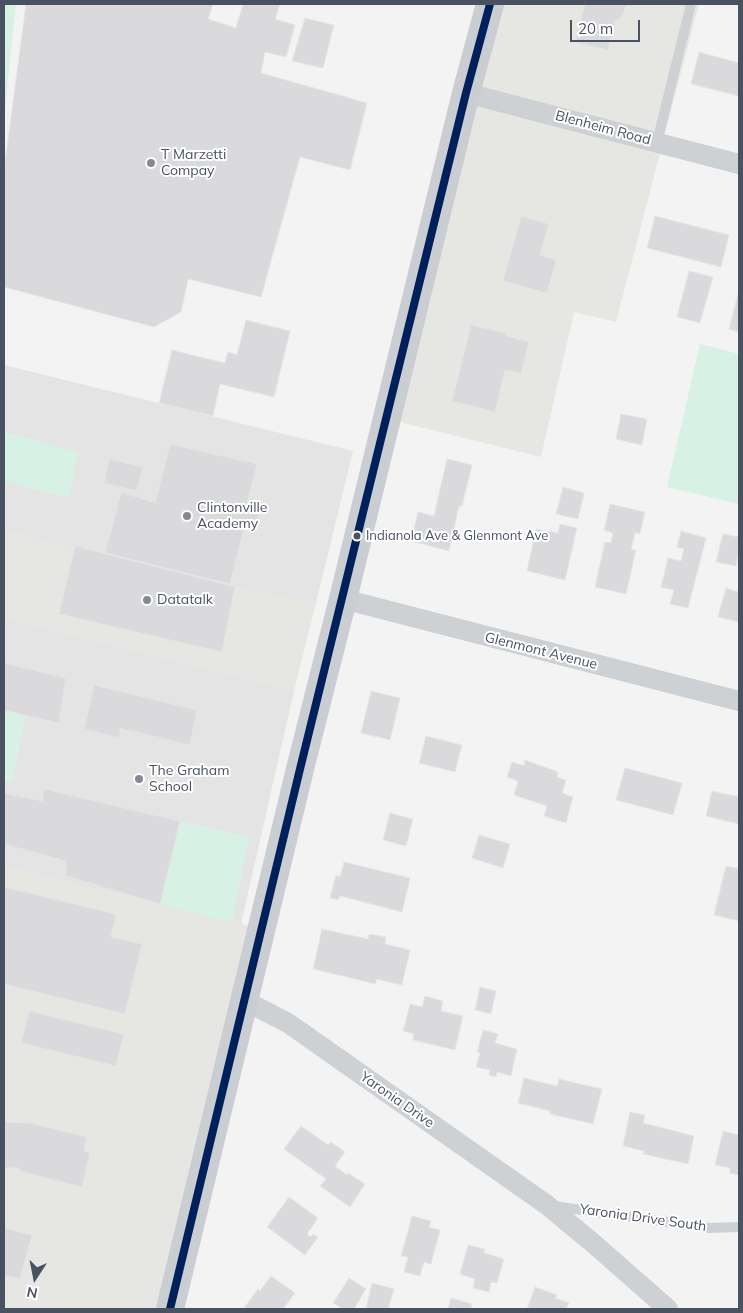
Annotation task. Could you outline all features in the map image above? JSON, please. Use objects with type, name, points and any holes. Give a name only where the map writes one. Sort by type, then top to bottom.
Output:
[{"type":"main road","points":[[170,1309],[300,769],[466,93],[490,4]]},
{"type":"street","name":"Blenheim Road","points":[[466,93],[739,164]]},
{"type":"street","name":"Glenmont Avenue","points":[[343,599],[739,701]]},
{"type":"street","name":"Yaronia Drive","points":[[243,1004],[255,1006],[288,1023],[547,1205],[668,1309]]},
{"type":"lane","points":[[657,142],[691,4]]},
{"type":"lane","name":"Yaronia Drive South","points":[[547,1205],[709,1228],[739,1226]]},
{"type":"shaded area","points":[[499,4],[699,4],[616,322],[574,312],[541,457],[391,420]]},
{"type":"shaded area","points":[[4,365],[353,451],[316,603],[235,587],[4,530]]},
{"type":"shaded area","points":[[4,529],[316,603],[294,691],[4,618]]},
{"type":"shaded area","name":"The Graham School","points":[[4,618],[294,691],[241,924],[4,867]]},
{"type":"shaded area","points":[[4,867],[262,929],[171,1309],[4,1309]]},
{"type":"green space","points":[[4,4],[16,4],[4,118]]},
{"type":"green space","points":[[700,344],[739,354],[739,504],[667,487]]},
{"type":"green space","points":[[4,432],[78,452],[69,498],[4,481]]},
{"type":"green space","points":[[4,709],[26,715],[12,782],[4,780]]},
{"type":"green space","points":[[180,821],[249,837],[232,922],[160,904]]},
{"type":"building","name":"T Marzetti Compay","points":[[26,4],[213,4],[208,19],[236,28],[243,4],[280,4],[275,19],[295,25],[286,57],[265,52],[261,73],[367,103],[350,170],[300,157],[261,297],[188,279],[181,312],[154,327],[4,287],[4,170]]},
{"type":"building","points":[[585,4],[626,4],[623,16],[615,21],[608,50],[575,42]]},
{"type":"building","points":[[305,18],[334,25],[323,68],[292,61]]},
{"type":"building","points":[[699,52],[739,63],[739,96],[691,84]]},
{"type":"building","points":[[521,216],[549,224],[540,255],[556,260],[547,293],[503,281]]},
{"type":"building","points":[[655,216],[729,235],[721,267],[647,248]]},
{"type":"building","points":[[689,271],[713,277],[700,323],[677,317]]},
{"type":"building","points":[[739,290],[739,332],[729,329]]},
{"type":"building","points":[[246,320],[290,331],[274,397],[220,384],[213,416],[159,403],[172,350],[225,363],[228,352],[237,355]]},
{"type":"building","points":[[471,325],[506,333],[506,336],[529,342],[521,374],[505,370],[495,412],[452,401]]},
{"type":"building","points":[[621,414],[647,419],[642,445],[616,439]]},
{"type":"building","name":"Clintonville Academy","points":[[170,444],[257,464],[247,503],[261,505],[257,527],[245,526],[230,584],[105,553],[121,492],[155,503]]},
{"type":"building","points":[[109,459],[143,467],[137,491],[104,483]]},
{"type":"building","points":[[447,459],[472,465],[462,506],[459,506],[449,551],[411,541],[418,512],[434,516]]},
{"type":"building","points":[[563,487],[584,493],[578,519],[556,514]]},
{"type":"building","points":[[610,504],[645,512],[640,534],[635,533],[631,550],[636,550],[626,594],[595,587],[605,542],[611,543],[613,533],[604,530]]},
{"type":"building","points":[[560,524],[577,528],[565,580],[527,571],[536,529],[558,533]]},
{"type":"building","points":[[681,531],[706,538],[688,608],[670,604],[674,590],[661,587],[668,558],[681,561],[684,549],[677,547]]},
{"type":"building","points":[[723,534],[739,537],[736,566],[716,562]]},
{"type":"building","name":"Datatalk","points":[[75,546],[235,587],[222,652],[59,614]]},
{"type":"building","points":[[726,588],[739,592],[739,622],[718,617]]},
{"type":"building","points":[[4,663],[66,678],[59,723],[4,710]]},
{"type":"building","points":[[94,685],[197,710],[190,745],[120,728],[120,738],[84,729]]},
{"type":"building","points":[[371,691],[400,698],[390,740],[361,733]]},
{"type":"building","points":[[426,736],[462,745],[455,772],[419,763]]},
{"type":"building","points":[[525,760],[558,772],[557,777],[566,780],[562,793],[573,797],[566,823],[544,816],[547,806],[514,795],[518,781],[507,777],[512,762],[524,766]]},
{"type":"building","points":[[625,768],[682,783],[673,815],[616,800]]},
{"type":"building","points":[[44,789],[180,821],[160,904],[66,876],[66,861],[4,844],[4,793],[42,801]]},
{"type":"building","points":[[712,791],[739,797],[739,824],[706,816]]},
{"type":"building","points":[[390,813],[413,819],[406,846],[383,840]]},
{"type":"building","points":[[479,835],[510,844],[503,868],[472,858]]},
{"type":"building","points":[[344,862],[410,878],[402,912],[340,896],[338,900],[330,898],[336,875],[340,877]]},
{"type":"building","points":[[726,866],[739,869],[739,921],[714,915]]},
{"type":"building","points":[[4,887],[116,914],[111,937],[142,944],[125,1014],[4,984]]},
{"type":"building","points":[[322,929],[368,939],[369,934],[386,937],[385,944],[410,950],[402,985],[376,979],[376,984],[313,969]]},
{"type":"building","points":[[480,987],[496,991],[491,1014],[475,1010]]},
{"type":"building","points":[[425,996],[443,1001],[441,1011],[463,1016],[455,1050],[413,1040],[414,1034],[403,1031],[410,1004],[422,1007]]},
{"type":"building","points":[[29,1011],[124,1034],[116,1066],[21,1043]]},
{"type":"building","points":[[483,1030],[498,1034],[495,1043],[517,1049],[511,1076],[497,1072],[496,1077],[489,1075],[490,1070],[476,1067],[480,1053],[477,1052]]},
{"type":"building","points":[[524,1078],[557,1086],[559,1079],[602,1089],[593,1124],[550,1114],[550,1111],[518,1103]]},
{"type":"building","points":[[630,1112],[645,1115],[643,1123],[694,1136],[688,1164],[643,1154],[644,1151],[623,1146]]},
{"type":"building","points":[[4,1122],[30,1123],[87,1137],[84,1151],[90,1153],[82,1187],[19,1171],[19,1168],[4,1168]]},
{"type":"building","points":[[301,1126],[328,1145],[331,1142],[345,1152],[335,1166],[347,1175],[348,1173],[365,1184],[350,1207],[320,1186],[326,1179],[284,1149]]},
{"type":"building","points":[[723,1131],[739,1135],[739,1175],[730,1173],[730,1168],[715,1165]]},
{"type":"building","points":[[289,1197],[318,1218],[307,1234],[310,1237],[313,1234],[318,1237],[305,1255],[267,1227]]},
{"type":"building","points":[[412,1216],[431,1221],[429,1227],[440,1230],[431,1264],[424,1262],[420,1276],[404,1272],[408,1257],[401,1256]]},
{"type":"building","points":[[4,1228],[32,1235],[20,1279],[4,1275]]},
{"type":"building","points":[[468,1245],[485,1249],[484,1253],[504,1259],[497,1283],[491,1282],[489,1292],[473,1288],[475,1279],[460,1274]]},
{"type":"building","points":[[271,1276],[295,1293],[283,1309],[244,1308],[258,1289],[260,1291]]},
{"type":"building","points":[[349,1278],[366,1289],[354,1309],[343,1309],[333,1303]]},
{"type":"building","points":[[372,1283],[394,1289],[388,1309],[366,1309]]},
{"type":"building","points":[[535,1287],[557,1295],[555,1298],[569,1303],[566,1309],[527,1309]]},
{"type":"building","points":[[451,1298],[472,1304],[471,1309],[448,1309]]},
{"type":"transit line","points":[[170,1309],[300,769],[466,93],[490,4]]},
{"type":"place","name":"T Marzetti Compay","points":[[151,163]]},
{"type":"place","name":"Clintonville Academy","points":[[187,516]]},
{"type":"place","name":"Indianola Ave & Glenmont Ave","points":[[357,536]]},
{"type":"place","name":"Datatalk","points":[[147,600]]},
{"type":"place","name":"The Graham School","points":[[139,779]]}]
